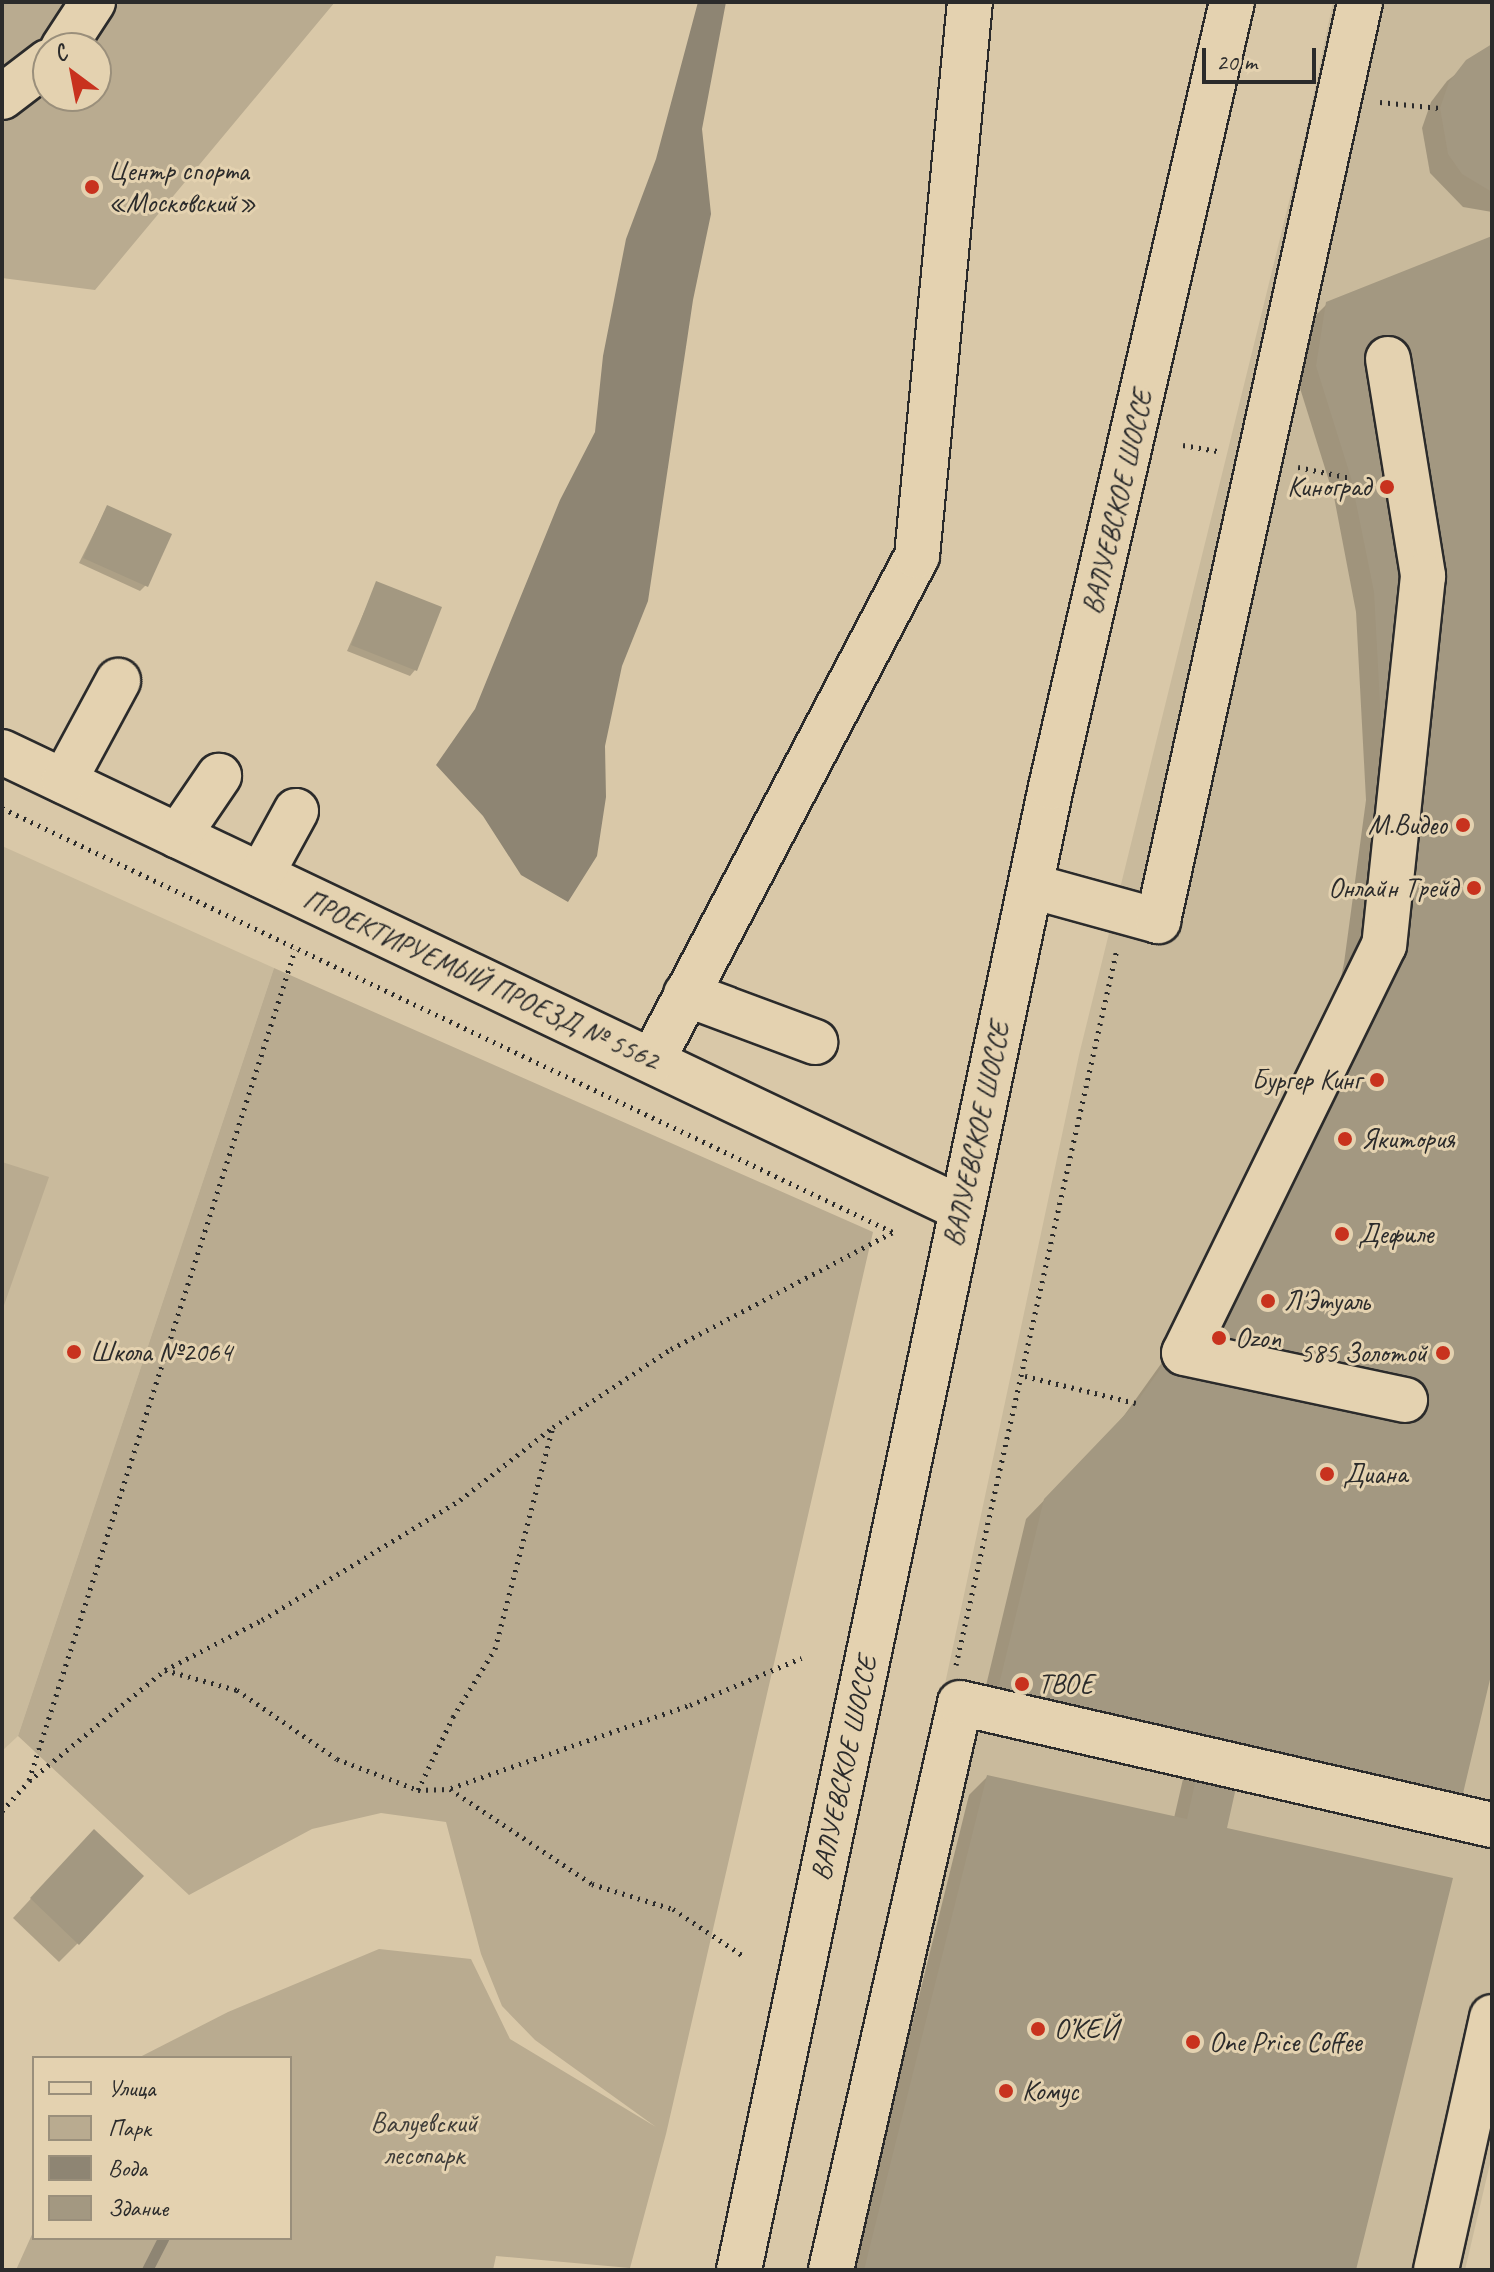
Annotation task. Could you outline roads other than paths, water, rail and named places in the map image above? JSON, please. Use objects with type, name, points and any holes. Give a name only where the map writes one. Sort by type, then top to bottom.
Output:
[{"type":"main road","points":[[73,32],[93,2]]},
{"type":"main road","points":[[652,1061],[917,556],[970,2]]},
{"type":"main road","name":"ВАЛУЕВСКОЕ ШОССЕ","points":[[739,2270],[960,1208],[1232,2]]},
{"type":"main road","points":[[1031,886],[1158,921],[1360,2]]},
{"type":"main road","points":[[2,97],[32,74]]},
{"type":"main road","points":[[1388,359],[1423,576],[1384,945],[1184,1353],[1405,1400]]},
{"type":"main road","points":[[64,781],[118,681]]},
{"type":"main road","name":"ПРОЕКТИРУЕМЫЙ ПРОЕЗД № 5562","points":[[2,752],[960,1208]]},
{"type":"main road","points":[[178,836],[219,776]]},
{"type":"main road","points":[[261,875],[296,811]]},
{"type":"main road","points":[[686,994],[815,1042]]},
{"type":"main road","points":[[831,2270],[957,1686],[1492,1825]]},
{"type":"main road","points":[[1436,2270],[1492,2017]]},
{"type":"water","points":[[698,2],[726,2],[702,129],[711,214],[693,300],[648,601],[622,666],[605,746],[606,797],[597,856],[568,902],[521,875],[483,816],[436,765],[475,709],[560,500],[595,432],[603,356],[626,239],[656,159]]},
{"type":"waterway","points":[[147,2270],[162,2240]]},
{"type":"place","name":"Центр спорта «Московский»","points":[[92,187]]},
{"type":"place","name":"Киноград","points":[[1387,487]]},
{"type":"place","name":"М.Видео","points":[[1463,825]]},
{"type":"place","name":"Онлайн Трейд","points":[[1474,888]]},
{"type":"place","name":"Бургер Кинг","points":[[1377,1080]]},
{"type":"place","name":"Якитория","points":[[1345,1139]]},
{"type":"place","name":"Дефиле","points":[[1342,1234]]},
{"type":"place","name":"Л'Этуаль","points":[[1268,1301]]},
{"type":"place","name":"Ozon","points":[[1219,1338]]},
{"type":"place","name":"Школа №2064","points":[[74,1352]]},
{"type":"place","name":"585 Золотой","points":[[1443,1353]]},
{"type":"place","name":"Диана","points":[[1327,1474]]},
{"type":"place","name":"ТВОЕ","points":[[1022,1684]]},
{"type":"place","name":"О’КЕЙ","points":[[1038,2029]]},
{"type":"place","name":"One Price Coffee","points":[[1193,2042]]},
{"type":"place","name":"Комус","points":[[1006,2091]]},
{"type":"park label","name":"Валуевский лесопарк","points":[[424,2139]]}]
